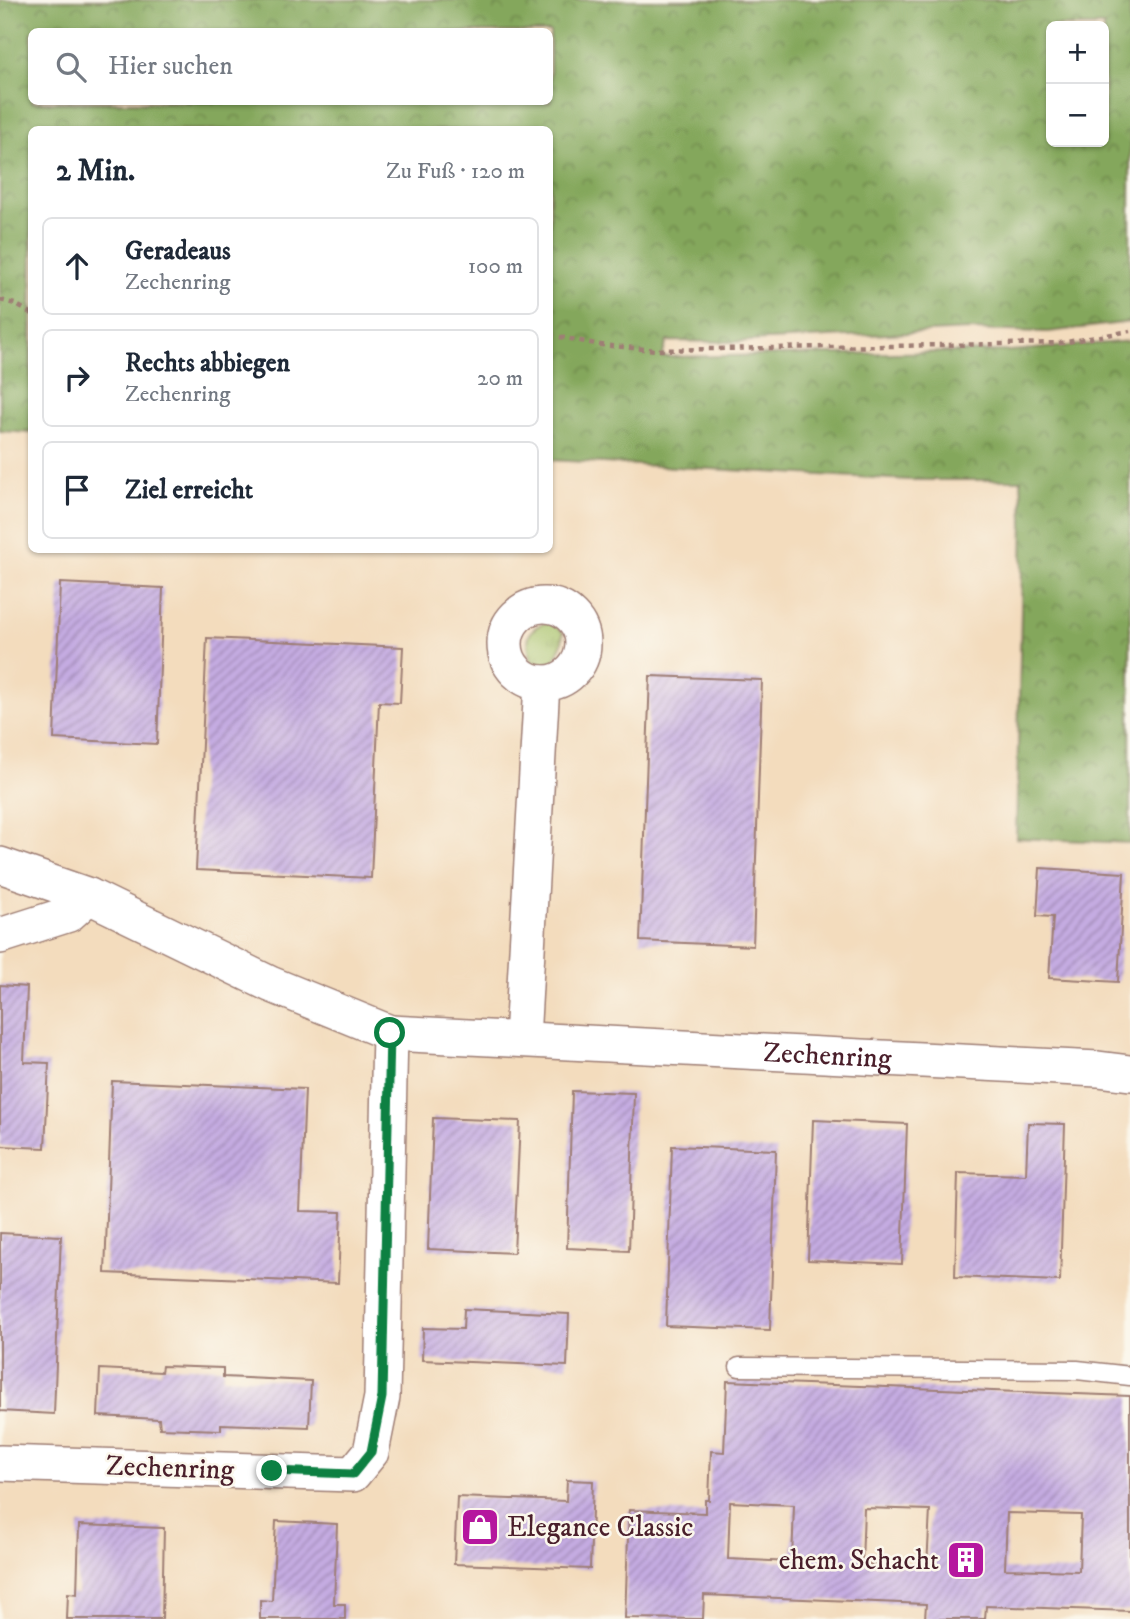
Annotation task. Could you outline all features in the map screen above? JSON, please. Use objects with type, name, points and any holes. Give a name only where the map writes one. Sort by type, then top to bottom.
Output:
[{"type":"street","points":[[522,1039],[542,683]]},
{"type":"street","name":"Zechenring","points":[[0,864],[89,896],[270,984],[390,1033],[1098,1069],[1130,1073]]},
{"type":"street","points":[[0,936],[69,914],[89,896]]},
{"type":"street","name":"Zechenring","points":[[0,1463],[353,1474],[371,1452],[382,1397],[390,1033]]},
{"type":"lane","points":[[738,1367],[1077,1370],[1130,1376]]},
{"type":"path","points":[[0,300],[28,312]]},
{"type":"path","points":[[553,336],[601,345],[656,350],[1061,343],[1130,331]]},
{"type":"green space","points":[[0,0],[1130,0],[1130,322],[1048,332],[969,330],[729,342],[667,341],[662,357],[1010,351],[1130,341],[1130,843],[1016,838],[1023,519],[1021,480],[910,480],[553,460],[553,126],[28,126],[28,433],[0,431]]},
{"type":"green space","points":[[545,623],[551,623],[563,632],[562,643],[547,677],[536,674],[528,644],[531,632]]},
{"type":"building","points":[[60,583],[163,588],[157,744],[54,739]]},
{"type":"building","points":[[207,638],[403,647],[400,703],[379,702],[371,878],[196,870]]},
{"type":"building","points":[[650,676],[762,680],[753,946],[640,941]]},
{"type":"building","points":[[1040,868],[1124,873],[1118,982],[1049,978],[1053,917],[1037,916]]},
{"type":"building","points":[[0,985],[27,987],[24,1062],[49,1063],[45,1148],[0,1146]]},
{"type":"building","points":[[112,1081],[305,1089],[300,1211],[341,1212],[338,1283],[105,1273]]},
{"type":"building","points":[[572,1091],[634,1093],[629,1251],[567,1248]]},
{"type":"building","points":[[433,1118],[520,1121],[514,1253],[428,1249]]},
{"type":"building","points":[[813,1120],[907,1124],[902,1264],[808,1260]]},
{"type":"building","points":[[1028,1123],[1065,1124],[1060,1281],[955,1277],[958,1173],[1026,1175]]},
{"type":"building","points":[[672,1146],[776,1150],[770,1330],[666,1326]]},
{"type":"building","points":[[0,1233],[61,1236],[54,1414],[0,1411]]},
{"type":"building","points":[[464,1309],[569,1314],[567,1366],[422,1360],[423,1328],[463,1329]]},
{"type":"building","points":[[162,1366],[223,1368],[223,1377],[311,1381],[309,1427],[221,1424],[221,1430],[160,1428],[159,1419],[98,1416],[100,1369],[161,1372]]},
{"type":"building","points":[[727,1381],[1130,1396],[1130,1611],[986,1606],[985,1619],[925,1619],[926,1604],[704,1595],[703,1619],[625,1618],[629,1510],[705,1513],[705,1500],[709,1500],[711,1451],[724,1452]],"holes":[[[730,1502],[794,1505],[792,1562],[728,1559]],[[864,1508],[930,1510],[927,1567],[862,1564]],[[1007,1513],[1081,1515],[1079,1571],[1005,1569]]]},
{"type":"building","points":[[567,1480],[593,1481],[590,1569],[454,1564],[457,1497],[566,1501]]},
{"type":"building","points":[[276,1521],[337,1524],[334,1604],[345,1604],[345,1619],[260,1619],[260,1600],[272,1601]]},
{"type":"building","points":[[79,1525],[164,1528],[162,1619],[67,1619],[68,1593],[77,1594]]},
{"type":"place","name":"Elegance Classic","points":[[480,1527]]},
{"type":"place","name":"ehem. Schacht","points":[[966,1560]]},
{"type":"route","points":[[272,1471],[353,1474],[371,1452],[382,1397],[390,1033]]}]
